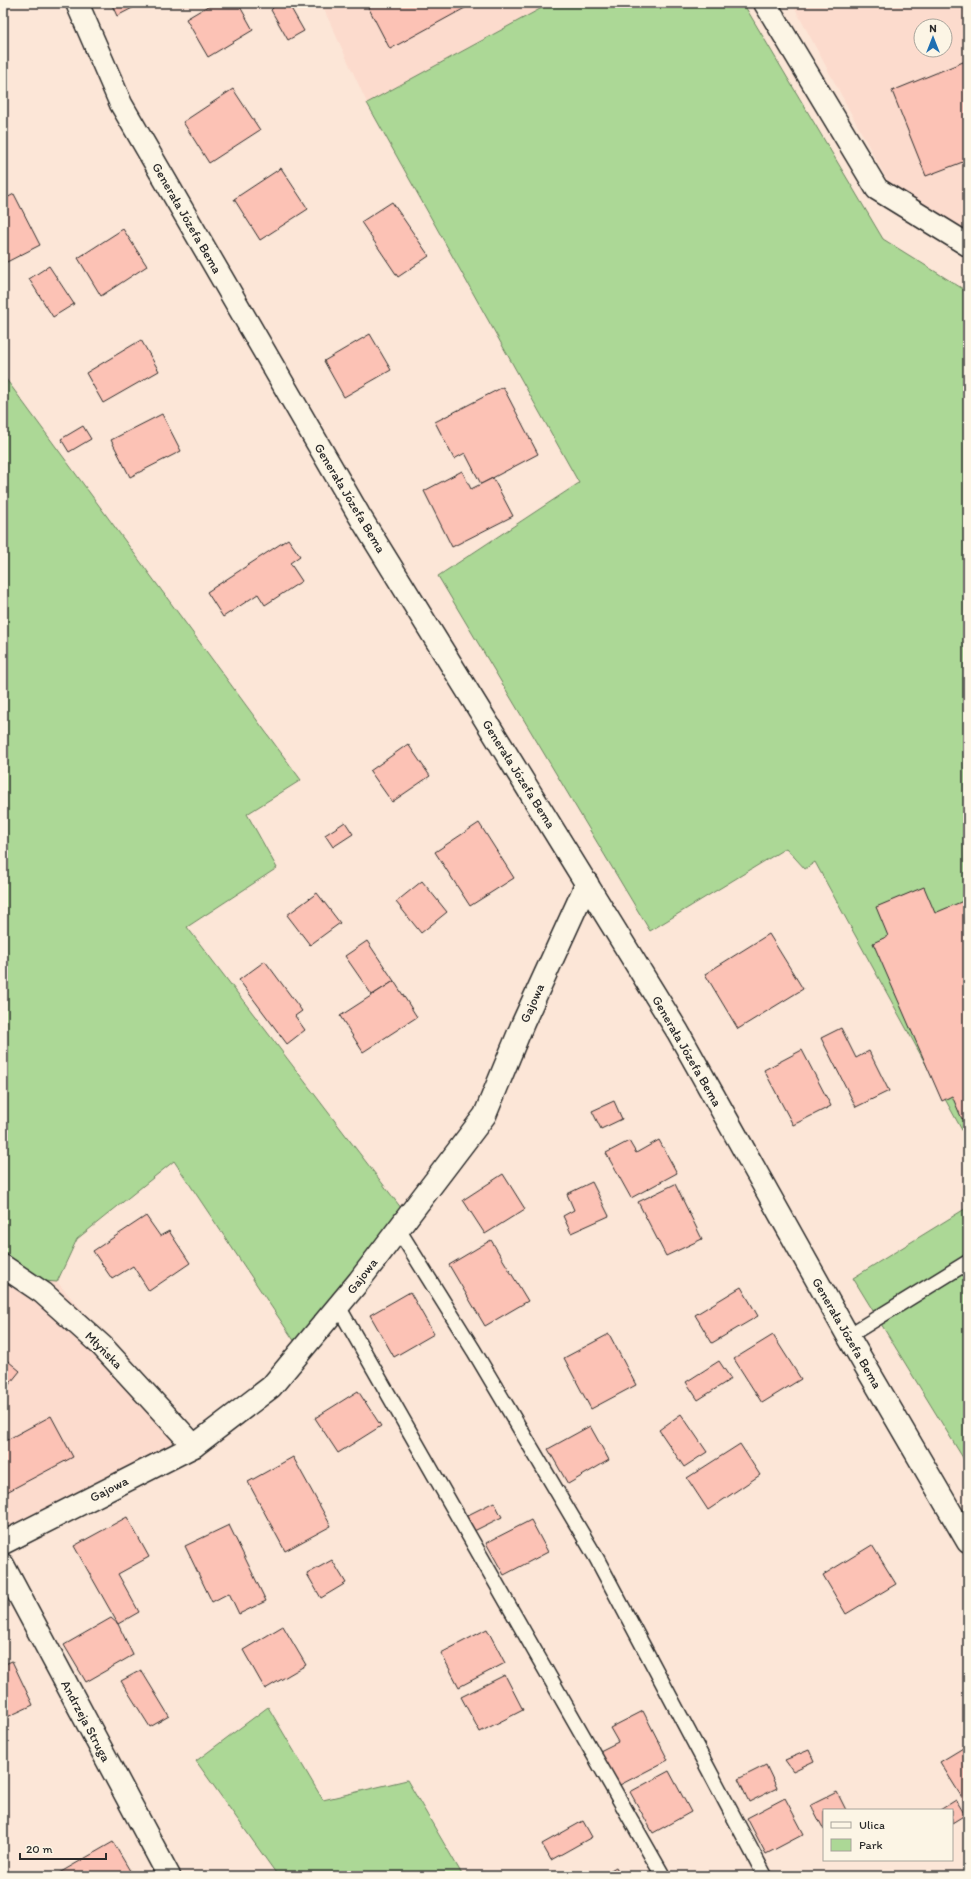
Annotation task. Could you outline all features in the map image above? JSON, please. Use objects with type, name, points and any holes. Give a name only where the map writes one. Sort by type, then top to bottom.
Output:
[{"type":"street","name":"Generała Józefa Bema","points":[[77,3],[121,104],[347,494],[678,1032],[848,1336],[968,1542]]},
{"type":"street","points":[[765,3],[877,189],[968,245]]},
{"type":"street","name":"Gajowa","points":[[3,1543],[194,1446],[271,1387],[338,1306],[484,1115],[523,1023],[587,883]]},
{"type":"street","name":"Młyńska","points":[[3,1266],[43,1293],[102,1346],[194,1446]]},
{"type":"street","name":"Andrzeja Struga","points":[[3,1565],[169,1876]]},
{"type":"lane","points":[[398,1229],[474,1352],[597,1559],[765,1876]]},
{"type":"lane","points":[[848,1336],[968,1262]]},
{"type":"lane","points":[[338,1306],[663,1876]]},
{"type":"shaded area","points":[[321,3],[551,3],[367,103]]},
{"type":"shaded area","points":[[792,3],[968,3],[968,232],[889,184]]},
{"type":"shaded area","points":[[3,1278],[57,1282],[120,1352],[194,1446],[3,1543]]},
{"type":"green space","points":[[551,3],[743,3],[883,239],[968,292],[968,1141],[815,862],[805,869],[786,848],[650,931],[438,576],[579,483],[367,103]]},
{"type":"green space","points":[[3,375],[301,780],[247,814],[277,868],[187,927],[408,1217],[301,1351],[174,1161],[77,1239],[57,1282],[3,1278]]},
{"type":"green space","points":[[968,1207],[968,1466],[853,1278]]},
{"type":"green space","points":[[268,1707],[323,1800],[407,1780],[463,1876],[278,1876],[196,1761]]},
{"type":"building","points":[[111,3],[142,3],[117,16]]},
{"type":"building","points":[[213,3],[238,3],[253,30],[208,57],[186,19]]},
{"type":"building","points":[[271,3],[288,3],[304,31],[288,40],[271,10],[273,8]]},
{"type":"building","points":[[366,3],[474,3],[390,49]]},
{"type":"building","points":[[968,60],[968,160],[926,176],[892,91]]},
{"type":"building","points":[[233,89],[260,130],[209,163],[183,122]]},
{"type":"building","points":[[281,168],[308,209],[260,240],[234,199]]},
{"type":"building","points":[[14,194],[40,245],[3,264],[3,200]]},
{"type":"building","points":[[392,202],[429,256],[398,277],[361,222]]},
{"type":"building","points":[[123,229],[147,266],[101,296],[78,258]]},
{"type":"building","points":[[49,266],[74,304],[53,317],[29,279]]},
{"type":"building","points":[[370,334],[391,370],[344,397],[324,361]]},
{"type":"building","points":[[141,340],[159,371],[103,403],[86,373]]},
{"type":"building","points":[[503,387],[538,454],[481,484],[465,453],[454,459],[435,422]]},
{"type":"building","points":[[162,414],[181,451],[130,477],[111,440]]},
{"type":"building","points":[[83,426],[91,439],[69,452],[61,439]]},
{"type":"building","points":[[462,471],[471,489],[493,478],[513,516],[452,547],[424,491]]},
{"type":"building","points":[[288,539],[300,556],[290,563],[302,581],[265,605],[258,594],[223,617],[207,592]]},
{"type":"building","points":[[408,744],[430,776],[392,802],[370,771]]},
{"type":"building","points":[[345,822],[353,834],[333,847],[325,835]]},
{"type":"building","points":[[479,823],[514,878],[470,906],[435,852]]},
{"type":"building","points":[[422,881],[447,912],[421,933],[396,902]]},
{"type":"building","points":[[924,887],[935,913],[968,899],[968,1116],[962,1119],[952,1096],[942,1101],[873,943],[888,936],[876,907]]},
{"type":"building","points":[[317,893],[340,923],[310,945],[287,915]]},
{"type":"building","points":[[769,934],[803,989],[738,1029],[705,974]]},
{"type":"building","points":[[367,941],[394,981],[372,995],[345,956]]},
{"type":"building","points":[[265,961],[302,1011],[295,1016],[305,1030],[287,1044],[239,980]]},
{"type":"building","points":[[394,981],[417,1017],[363,1052],[340,1016]]},
{"type":"building","points":[[841,1028],[856,1058],[869,1051],[889,1091],[856,1107],[821,1038]]},
{"type":"building","points":[[802,1050],[831,1106],[793,1125],[764,1070]]},
{"type":"building","points":[[614,1101],[622,1119],[601,1129],[592,1111]]},
{"type":"building","points":[[659,1140],[677,1173],[631,1198],[606,1153],[629,1141],[636,1153]]},
{"type":"building","points":[[503,1174],[525,1209],[485,1234],[463,1200]]},
{"type":"building","points":[[592,1182],[609,1216],[571,1233],[563,1216],[574,1210],[567,1194]]},
{"type":"building","points":[[675,1184],[702,1239],[666,1256],[638,1202]]},
{"type":"building","points":[[146,1216],[160,1236],[169,1231],[190,1263],[149,1291],[133,1266],[112,1279],[93,1251]]},
{"type":"building","points":[[491,1240],[528,1301],[485,1326],[449,1265]]},
{"type":"building","points":[[741,1287],[758,1316],[712,1343],[695,1315]]},
{"type":"building","points":[[410,1292],[434,1334],[394,1357],[370,1315]]},
{"type":"building","points":[[609,1334],[636,1385],[591,1409],[564,1358]]},
{"type":"building","points":[[773,1335],[801,1379],[762,1403],[734,1359]]},
{"type":"building","points":[[3,1357],[20,1371],[3,1392]]},
{"type":"building","points":[[719,1361],[731,1379],[698,1400],[686,1382]]},
{"type":"building","points":[[358,1391],[381,1426],[338,1453],[315,1418]]},
{"type":"building","points":[[681,1414],[707,1452],[684,1467],[659,1430]]},
{"type":"building","points":[[51,1416],[73,1457],[3,1494],[3,1442]]},
{"type":"building","points":[[590,1426],[609,1460],[568,1484],[548,1449]]},
{"type":"building","points":[[740,1444],[760,1475],[708,1510],[687,1478]]},
{"type":"building","points":[[293,1457],[331,1526],[285,1551],[248,1482]]},
{"type":"building","points":[[494,1502],[502,1517],[470,1533],[462,1518]]},
{"type":"building","points":[[127,1517],[149,1557],[118,1574],[139,1612],[118,1624],[74,1546]]},
{"type":"building","points":[[531,1520],[548,1552],[504,1575],[486,1543]]},
{"type":"building","points":[[229,1525],[266,1601],[239,1614],[229,1593],[212,1602],[185,1546]]},
{"type":"building","points":[[872,1545],[896,1584],[846,1614],[823,1575]]},
{"type":"building","points":[[332,1560],[346,1583],[321,1598],[307,1574]]},
{"type":"building","points":[[111,1618],[118,1624],[133,1655],[86,1682],[64,1645]]},
{"type":"building","points":[[283,1626],[306,1665],[265,1689],[243,1650]]},
{"type":"building","points":[[487,1629],[505,1663],[459,1687],[441,1653]]},
{"type":"building","points":[[12,1661],[33,1705],[3,1719],[3,1665]]},
{"type":"building","points":[[141,1670],[169,1716],[150,1727],[121,1681]]},
{"type":"building","points":[[505,1675],[523,1710],[480,1732],[461,1697]]},
{"type":"building","points":[[643,1711],[668,1760],[616,1787],[598,1752],[618,1742],[610,1728]]},
{"type":"building","points":[[968,1745],[968,1803],[966,1804],[940,1762]]},
{"type":"building","points":[[809,1750],[814,1761],[793,1771],[785,1760]]},
{"type":"building","points":[[766,1765],[777,1788],[749,1802],[738,1779]]},
{"type":"building","points":[[669,1771],[691,1812],[653,1833],[630,1792]]},
{"type":"building","points":[[837,1792],[846,1809],[823,1809],[823,1828],[811,1805]]},
{"type":"building","points":[[785,1798],[804,1834],[766,1854],[747,1818]]},
{"type":"building","points":[[956,1800],[965,1815],[953,1822],[953,1809],[942,1809]]},
{"type":"building","points":[[583,1821],[592,1837],[551,1860],[542,1844]]},
{"type":"building","points":[[113,1842],[133,1876],[54,1876]]},
{"type":"building","points":[[616,1867],[621,1876],[600,1876]]}]
